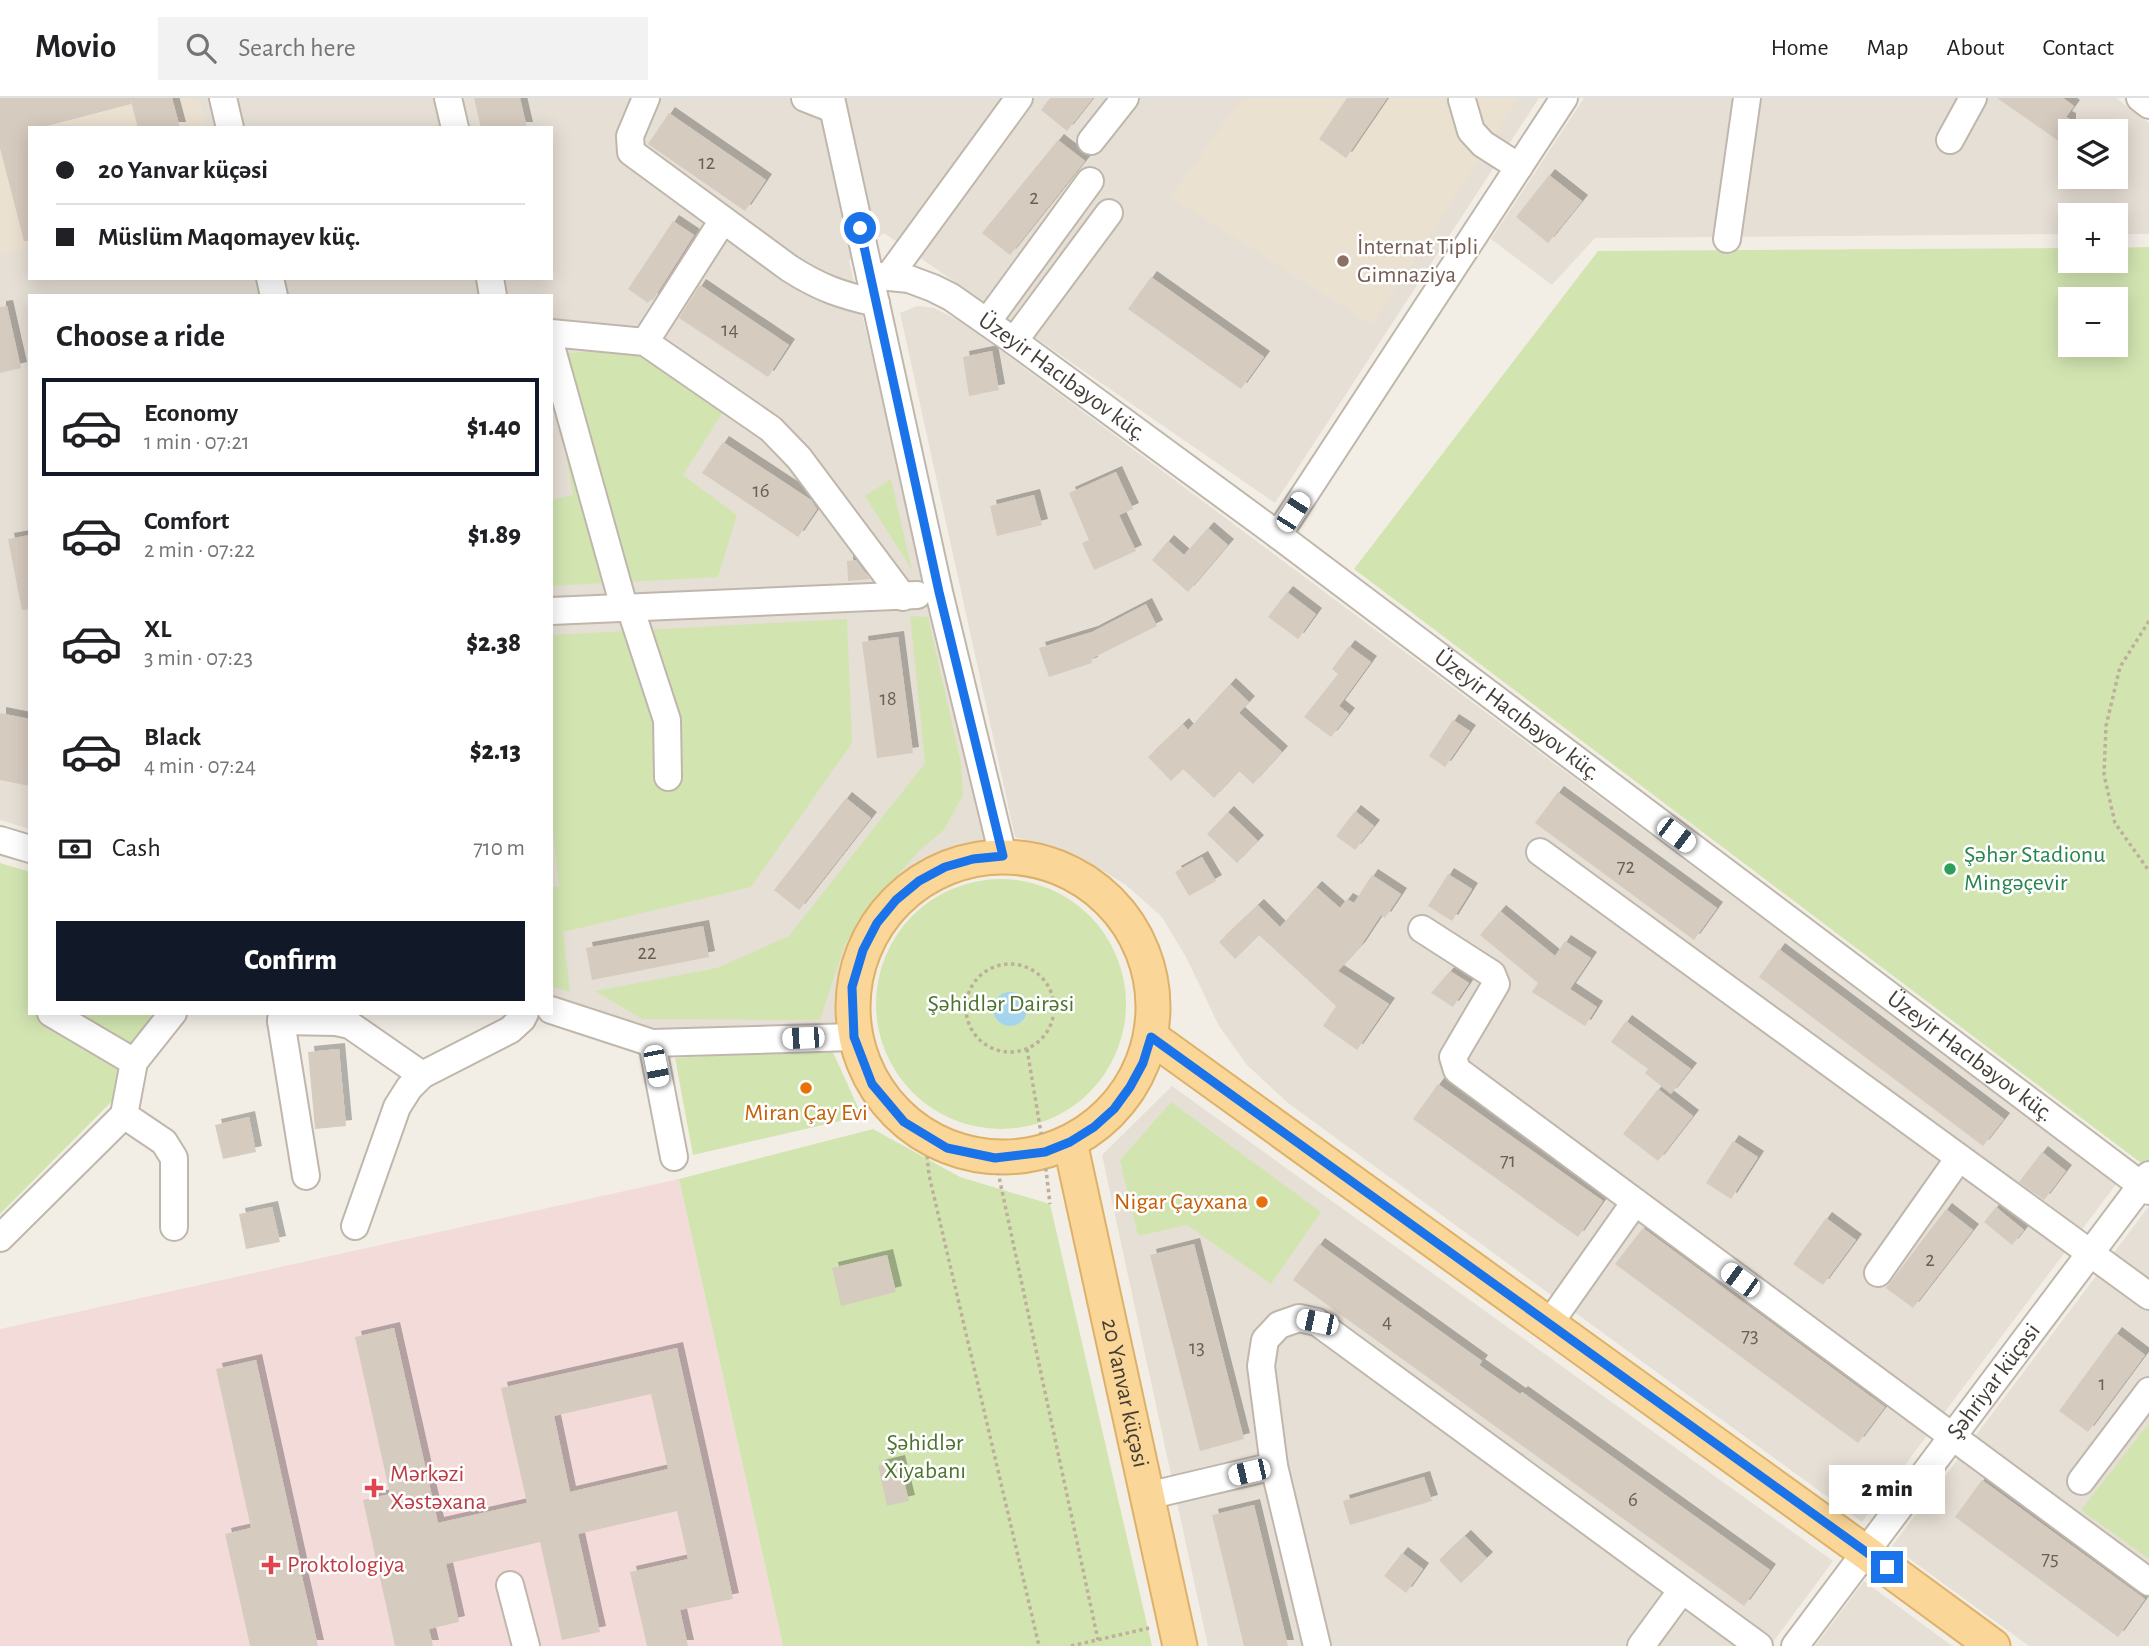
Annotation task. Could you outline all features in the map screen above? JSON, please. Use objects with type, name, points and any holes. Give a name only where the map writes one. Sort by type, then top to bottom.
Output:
[{"type":"main road","points":[[1003,856],[1032,859],[1061,867],[1087,881],[1110,900],[1129,923],[1142,949],[1151,978],[1154,1007],[1151,1037],[1143,1063],[1114,1109],[1094,1127],[1070,1142],[1045,1152],[995,1158],[947,1148],[925,1135],[904,1122],[872,1084],[854,1037],[852,987],[863,950],[877,923],[896,900],[919,881],[945,867],[973,859],[1003,856]]},
{"type":"main road","points":[[1151,1037],[1993,1646]]},
{"type":"main road","name":"20 Yanvar küçəsi","points":[[1070,1142],[1177,1634]]},
{"type":"street","points":[[223,98],[230,126]]},
{"type":"street","points":[[448,98],[455,126]]},
{"type":"street","points":[[646,98],[631,136],[631,152],[814,284],[838,294],[876,303]]},
{"type":"street","points":[[805,98],[832,104],[879,276],[876,303],[939,592],[1003,856]]},
{"type":"street","points":[[879,276],[1019,98]]},
{"type":"street","points":[[1091,141],[1125,98]]},
{"type":"street","points":[[1278,535],[1564,98]]},
{"type":"street","points":[[1727,239],[1747,98]]},
{"type":"street","points":[[1950,140],[1973,98]]},
{"type":"street","points":[[2140,98],[2149,105]]},
{"type":"street","points":[[1462,100],[1471,131],[1483,144],[1519,167]]},
{"type":"street","points":[[987,321],[1090,181]]},
{"type":"street","points":[[1014,341],[1109,213]]},
{"type":"street","points":[[645,342],[723,220]]},
{"type":"street","name":"Üzeyir Hacıbəyov küç.","points":[[879,276],[909,278],[933,288],[987,321],[1278,535],[2146,1184]]},
{"type":"street","points":[[553,333],[645,342],[771,429],[812,475],[903,597]]},
{"type":"street","points":[[553,353],[627,607],[667,720],[668,777]]},
{"type":"street","points":[[553,611],[903,597],[939,592]]},
{"type":"street","points":[[0,840],[28,848]]},
{"type":"street","points":[[1540,852],[2149,1296]]},
{"type":"street","points":[[1422,929],[1492,974],[1496,984],[1454,1057],[1457,1070],[2149,1583]]},
{"type":"street","points":[[553,1011],[652,1043],[854,1037]]},
{"type":"street","points":[[54,1015],[134,1062]]},
{"type":"street","points":[[0,1238],[124,1115],[134,1062],[171,1015]]},
{"type":"street","points":[[355,1226],[397,1107],[409,1088],[422,1075],[510,1030],[523,1015]]},
{"type":"street","points":[[306,1176],[282,1017],[350,1025],[422,1075]]},
{"type":"street","points":[[652,1043],[674,1157]]},
{"type":"street","points":[[124,1115],[164,1142],[174,1158],[174,1227]]},
{"type":"street","points":[[1878,1273],[1959,1158]]},
{"type":"street","name":"Şəhriyar küçəsi","points":[[1795,1646],[2089,1253],[2146,1184]]},
{"type":"street","points":[[1549,1324],[1634,1202]]},
{"type":"street","points":[[1317,1646],[1274,1466],[1261,1366],[1265,1340],[1279,1325],[1299,1318],[1317,1322],[1759,1646]]},
{"type":"street","points":[[2081,1481],[2149,1391]]},
{"type":"street","points":[[1147,1496],[1274,1466]]},
{"type":"street","points":[[510,1585],[526,1646]]},
{"type":"street","points":[[1642,1646],[1682,1590]]},
{"type":"path","points":[[2149,621],[2120,667],[2106,726],[2104,775],[2115,822],[2149,872]]},
{"type":"path","points":[[1018,965],[1030,969],[1048,986],[1054,1010],[1052,1022],[1046,1033],[1027,1049],[1002,1052],[990,1048],[980,1041],[967,1020],[968,995],[982,974],[993,968],[1018,965]]},
{"type":"path","points":[[1027,1049],[1040,1124],[1049,1204]]},
{"type":"path","points":[[925,1135],[929,1175],[1039,1646]]},
{"type":"path","points":[[995,1158],[1098,1640]]},
{"type":"path","points":[[1071,1646],[1098,1640],[1177,1634]]},
{"type":"shaded area","points":[[0,98],[1539,98],[1275,503],[884,233],[849,261],[923,566],[986,843],[943,858],[916,872],[891,893],[870,918],[854,946],[844,978],[841,1028],[679,1031],[640,1025],[553,997],[553,294],[28,294],[28,828],[0,820]]},
{"type":"shaded area","points":[[0,98],[199,98],[206,126],[28,126],[28,249],[0,256]]},
{"type":"shaded area","name":"İnternat Tipli Gimnaziya","points":[[1242,98],[1519,98],[1372,325],[1171,197]]},
{"type":"shaded area","points":[[1584,98],[2116,98],[2149,123],[2149,234],[2128,234],[2128,203],[2058,203],[2058,234],[1595,238],[1552,285],[1491,239]]},
{"type":"shaded area","points":[[917,306],[934,308],[964,323],[2117,1183],[1862,1522],[1288,1103],[1247,1065],[1219,1026],[1187,959],[1162,917],[1126,885],[1079,856],[1015,837],[900,313]]},
{"type":"shaded area","points":[[1172,1086],[1833,1561],[1770,1646],[1208,1646],[1102,1155]]},
{"type":"shaded area","name":"Mərkəzi Xəstəxana","points":[[679,1179],[783,1646],[0,1646],[0,1329]]},
{"type":"shaded area","points":[[2149,1206],[2149,1646],[2029,1646],[1892,1546]]},
{"type":"shaded area","points":[[1864,1581],[1952,1646],[1815,1646]]},
{"type":"green space","name":"Şəhər Stadionu Mingəçevir","points":[[2149,247],[2149,1169],[1354,569],[1598,251],[2058,248],[2058,273],[2128,273],[2128,248]]},
{"type":"green space","points":[[644,348],[723,412],[683,475],[737,515],[718,577],[553,586],[553,500],[573,495],[553,380],[553,354]]},
{"type":"green space","points":[[891,479],[912,570],[865,496]]},
{"type":"green space","points":[[910,616],[928,617],[961,763],[963,795],[944,830],[919,851],[880,895],[845,944],[820,1020],[642,1019],[595,991],[717,968],[789,936],[925,763]]},
{"type":"green space","points":[[847,619],[852,743],[751,887],[563,932],[570,992],[553,987],[553,888],[559,886],[553,830],[553,635]]},
{"type":"green space","points":[[0,863],[28,871],[28,1015],[157,1015],[116,1067],[126,1087],[0,1214]]},
{"type":"green space","name":"Şəhidlər Dairəsi","points":[[1001,879],[1025,881],[1049,888],[1080,907],[1098,925],[1117,956],[1124,980],[1124,1028],[1117,1052],[1098,1083],[1080,1101],[1049,1120],[1025,1127],[1001,1129],[977,1127],[953,1120],[922,1101],[904,1083],[885,1052],[878,1028],[876,1004],[878,980],[885,956],[904,925],[922,907],[953,888],[977,881]]},
{"type":"green space","points":[[831,1048],[862,1116],[693,1155],[675,1058]]},
{"type":"green space","points":[[1171,1102],[1321,1212],[1271,1284],[1187,1225],[1138,1236],[1120,1160]]},
{"type":"green space","name":"Şəhidlər Xiyabanı","points":[[873,1129],[960,1177],[1050,1204],[1152,1646],[783,1646],[679,1179]]},
{"type":"green space","points":[[2149,1423],[2149,1559],[2081,1510]]},
{"type":"water","points":[[1010,992],[1022,997],[1027,1009],[1022,1021],[1010,1026],[998,1021],[993,1009],[998,997]]},
{"type":"building","points":[[0,98],[130,98],[131,104],[47,126],[28,126],[28,241],[24,241],[0,148]]},
{"type":"building","points":[[130,98],[172,98],[179,126],[137,126]]},
{"type":"building","points":[[474,98],[520,98],[527,126],[481,126]]},
{"type":"building","points":[[1050,98],[1093,98],[1067,131],[1041,110]]},
{"type":"building","points":[[1347,98],[1387,98],[1346,158],[1319,139]]},
{"type":"building","points":[[1997,98],[2063,98],[2074,106],[2066,117],[2070,119],[2058,119],[2058,141]]},
{"type":"building","points":[[669,113],[766,180],[745,211],[648,144]]},
{"type":"building","points":[[1058,140],[1085,161],[1010,255],[982,233]]},
{"type":"building","points":[[1549,175],[1582,201],[1548,243],[1516,217]]},
{"type":"building","points":[[673,221],[694,235],[653,300],[648,303],[628,289]]},
{"type":"building","points":[[1151,277],[1264,357],[1241,389],[1128,309]]},
{"type":"building","points":[[700,285],[789,345],[768,377],[679,318]]},
{"type":"building","points":[[7,306],[21,368],[0,373],[0,307]]},
{"type":"building","points":[[992,351],[999,390],[969,396],[963,357]]},
{"type":"building","points":[[723,442],[811,500],[817,509],[798,537],[702,473]]},
{"type":"building","points":[[1116,472],[1133,509],[1119,515],[1136,551],[1094,570],[1082,543],[1089,540],[1069,493]]},
{"type":"building","points":[[1034,495],[1042,525],[997,536],[990,506]]},
{"type":"building","points":[[1208,528],[1228,545],[1188,592],[1152,560],[1168,541],[1184,555]]},
{"type":"building","points":[[28,535],[28,609],[22,610],[8,539]]},
{"type":"building","points":[[856,560],[870,579],[848,581],[847,561]]},
{"type":"building","points":[[1287,592],[1316,614],[1298,639],[1268,617]]},
{"type":"building","points":[[1146,604],[1157,626],[1091,659],[1092,663],[1049,677],[1039,648],[1092,632]]},
{"type":"building","points":[[898,637],[913,753],[877,758],[862,642]]},
{"type":"building","points":[[1349,646],[1371,662],[1339,706],[1349,714],[1331,737],[1304,717],[1338,674],[1332,669]]},
{"type":"building","points":[[1230,684],[1249,702],[1239,713],[1282,752],[1253,784],[1239,771],[1214,798],[1183,769],[1171,781],[1148,757],[1183,724],[1188,730]]},
{"type":"building","points":[[0,713],[28,719],[28,786],[0,780]]},
{"type":"building","points":[[1453,720],[1470,731],[1445,767],[1429,756]]},
{"type":"building","points":[[1558,792],[1717,908],[1694,940],[1535,823]]},
{"type":"building","points":[[846,798],[871,818],[799,910],[774,890]]},
{"type":"building","points":[[1355,811],[1374,826],[1355,850],[1336,836]]},
{"type":"building","points":[[1228,812],[1258,841],[1237,863],[1207,834]]},
{"type":"building","points":[[1202,857],[1216,881],[1189,896],[1175,872]]},
{"type":"building","points":[[1448,874],[1472,889],[1452,921],[1428,906]]},
{"type":"building","points":[[1372,875],[1401,894],[1385,918],[1381,915],[1360,947],[1338,971],[1389,1004],[1357,1050],[1323,1026],[1336,1006],[1259,935],[1235,959],[1219,942],[1258,905],[1280,927],[1316,887],[1340,908],[1347,899],[1354,903]]},
{"type":"building","points":[[1500,911],[1555,956],[1565,941],[1591,958],[1570,989],[1597,1007],[1585,1026],[1532,992],[1538,983],[1480,935]]},
{"type":"building","points":[[703,926],[709,957],[592,980],[586,948]]},
{"type":"building","points":[[1779,949],[2004,1119],[1983,1146],[1759,977]]},
{"type":"building","points":[[1450,971],[1469,983],[1453,1007],[1431,993]]},
{"type":"building","points":[[1626,1021],[1691,1069],[1671,1094],[1645,1073],[1648,1069],[1611,1042]]},
{"type":"building","points":[[339,1049],[346,1126],[315,1129],[308,1052]]},
{"type":"building","points":[[1438,1084],[1603,1201],[1578,1237],[1413,1119]]},
{"type":"building","points":[[1658,1089],[1693,1116],[1658,1161],[1623,1134]]},
{"type":"building","points":[[249,1117],[256,1152],[223,1159],[215,1125]]},
{"type":"building","points":[[1733,1141],[1758,1157],[1731,1199],[1706,1183]]},
{"type":"building","points":[[2042,1152],[2066,1171],[2044,1200],[2019,1182]]},
{"type":"building","points":[[272,1207],[280,1242],[246,1249],[239,1214]]},
{"type":"building","points":[[1996,1207],[2024,1230],[2012,1245],[1984,1222]]},
{"type":"building","points":[[1946,1209],[1973,1230],[1913,1308],[1886,1288]]},
{"type":"building","points":[[1826,1218],[1856,1240],[1823,1285],[1793,1264]]},
{"type":"building","points":[[1643,1228],[1885,1407],[1858,1443],[1615,1264]]},
{"type":"building","points":[[1194,1244],[1244,1439],[1200,1451],[1150,1255]]},
{"type":"building","points":[[1319,1244],[1482,1361],[1479,1365],[1520,1394],[1522,1392],[1770,1570],[1744,1606],[1293,1280]]},
{"type":"building","points":[[887,1255],[896,1292],[841,1306],[832,1268]]},
{"type":"building","points":[[394,1328],[438,1523],[527,1503],[501,1388],[677,1348],[733,1599],[680,1610],[688,1646],[647,1646],[630,1572],[688,1559],[677,1511],[578,1534],[600,1632],[562,1640],[540,1542],[446,1564],[459,1622],[429,1629],[433,1646],[395,1646],[363,1500],[390,1494],[355,1337]],"holes":[[[651,1394],[668,1469],[570,1492],[554,1416]]]},
{"type":"building","points":[[2116,1333],[2145,1355],[2088,1432],[2059,1411]]},
{"type":"building","points":[[256,1360],[318,1646],[250,1646],[225,1534],[251,1528],[216,1369]]},
{"type":"building","points":[[899,1461],[909,1501],[887,1506],[878,1466]]},
{"type":"building","points":[[1424,1477],[1432,1501],[1350,1525],[1343,1501]]},
{"type":"building","points":[[1982,1480],[2145,1599],[2118,1637],[1955,1517]]},
{"type":"building","points":[[1254,1505],[1288,1646],[1244,1646],[1212,1515]]},
{"type":"building","points":[[1465,1536],[1487,1558],[1461,1583],[1439,1560]]},
{"type":"building","points":[[1402,1553],[1423,1569],[1406,1593],[1384,1576]]},
{"type":"place","name":"İnternat Tipli Gimnaziya","points":[[1343,261]]},
{"type":"place","name":"Şəhər Stadionu Mingəçevir","points":[[1950,869]]},
{"type":"place","name":"Miran Çay Evi","points":[[806,1088]]},
{"type":"place","name":"Nigar Çayxana","points":[[1262,1202]]},
{"type":"place","name":"Mərkəzi Xəstəxana","points":[[374,1488]]},
{"type":"place","name":"Proktologiya","points":[[271,1565]]},
{"type":"route","points":[[860,228],[939,592],[1003,856],[973,859],[945,867],[919,881],[896,900],[877,923],[863,950],[852,987],[854,1037],[872,1084],[904,1122],[947,1148],[995,1158],[1045,1152],[1070,1142],[1094,1127],[1114,1109],[1143,1063],[1151,1037],[1887,1567]]}]
